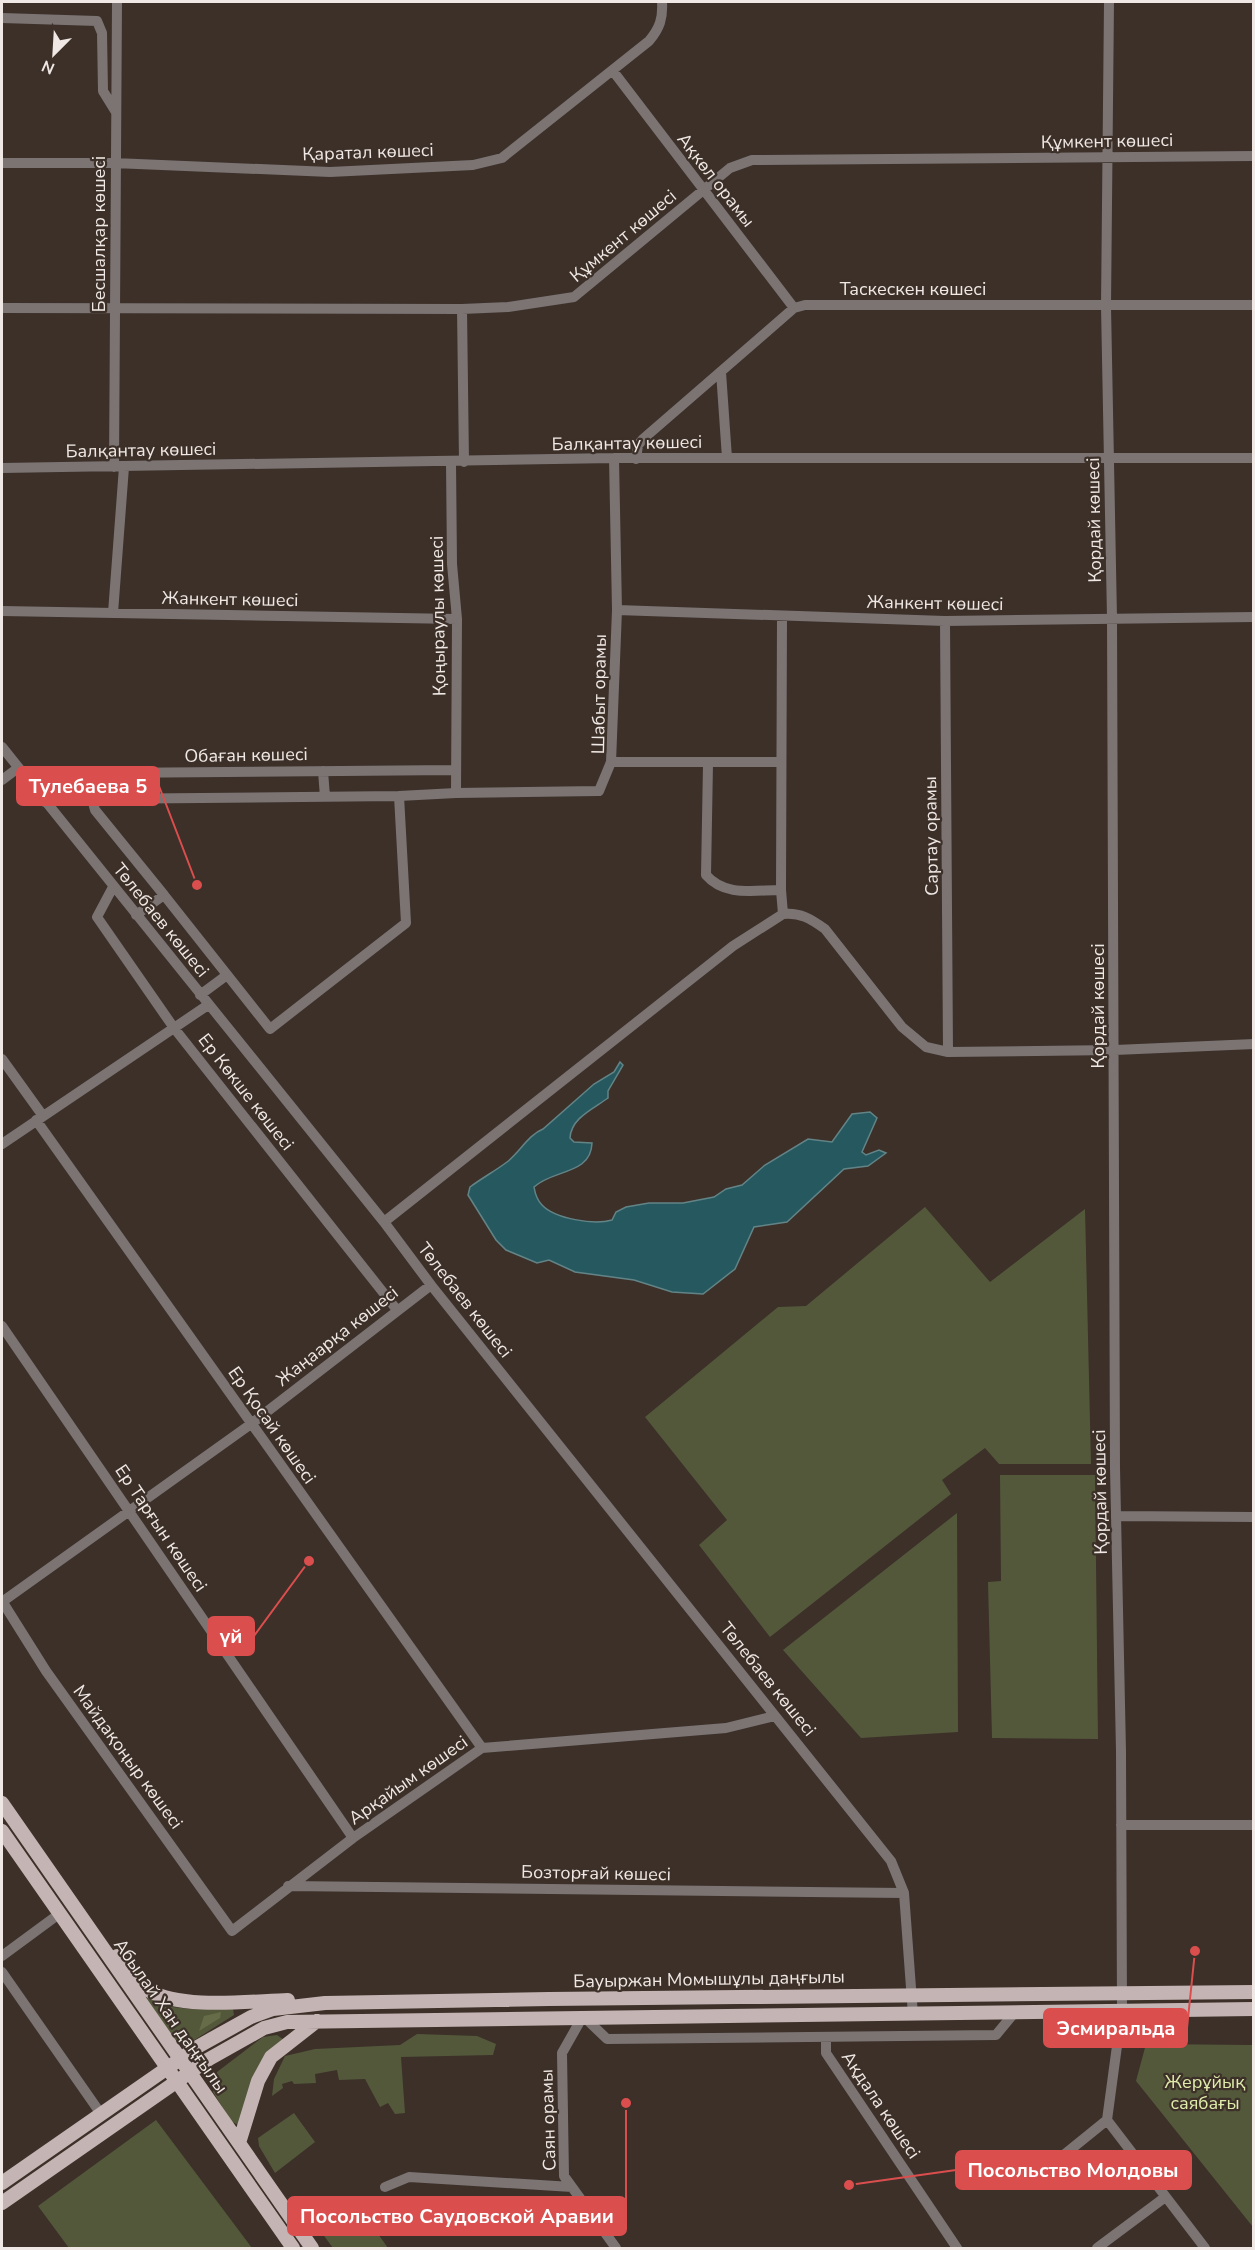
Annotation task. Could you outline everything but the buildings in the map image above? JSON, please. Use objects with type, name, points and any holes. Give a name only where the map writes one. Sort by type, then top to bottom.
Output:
[{"type":"main road","name":"Абылай Хан даңғылы","points":[[2,1803],[183,2076],[293,2248]]},
{"type":"main road","name":"Абылай Хан даңғылы","points":[[2,1831],[59,1914],[174,2063]]},
{"type":"main road","points":[[71,1905],[104,1938],[136,1981],[149,1991],[183,2000],[299,1999],[325,2003]]},
{"type":"main road","name":"Бауыржан Момышұлы даңғылы","points":[[2,2183],[174,2063],[250,2017],[273,2009],[325,2003],[1254,1992]]},
{"type":"main road","name":"Бауыржан Момышұлы даңғылы","points":[[2,2203],[183,2076],[264,2028],[287,2022],[583,2016],[1254,2009]]},
{"type":"main road","points":[[239,2143],[253,2096],[271,2057],[318,2020]]},
{"type":"main road","name":"Абылай Хан даңғылы","points":[[183,2076],[239,2143],[312,2248]]},
{"type":"street","name":"Бесшалқар көшесі","points":[[113,613],[119,467],[114,164],[117,113],[117,2]]},
{"type":"street","name":"Қаратал көшесі","points":[[2,163],[114,164],[330,172],[473,165],[502,158],[613,71],[658,31],[663,16],[662,2]]},
{"type":"street","name":"Қордай көшесі","points":[[1109,2],[1106,306],[1112,618],[1122,2009]]},
{"type":"street","points":[[2,18],[97,21],[102,33],[103,91],[117,113]]},
{"type":"street","name":"Ақкөл орамы","points":[[613,71],[794,308]]},
{"type":"street","name":"Құмкент көшесі","points":[[2,308],[462,309],[508,307],[574,297],[730,168],[752,160],[1108,159],[1254,156]]},
{"type":"street","name":"Таскескен көшесі","points":[[794,308],[805,305],[1254,304]]},
{"type":"street","points":[[636,459],[638,445],[643,440],[794,308]]},
{"type":"street","points":[[462,309],[464,462]]},
{"type":"street","points":[[721,372],[727,458]]},
{"type":"street","name":"Балқантау көшесі","points":[[2,468],[614,458],[1254,458]]},
{"type":"street","name":"Шабыт орамы","points":[[614,458],[617,610],[611,762],[708,764],[781,762]]},
{"type":"street","name":"Қоңыраулы көшесі","points":[[452,462],[452,564],[457,619],[456,793]]},
{"type":"street","name":"Жанкент көшесі","points":[[617,610],[945,621],[1254,618]]},
{"type":"street","name":"Жанкент көшесі","points":[[2,611],[457,619]]},
{"type":"street","points":[[782,616],[781,890],[783,914]]},
{"type":"street","name":"Сартау орамы","points":[[945,621],[948,1052]]},
{"type":"street","name":"Төлебаев көшесі","points":[[2,747],[871,1834],[891,1861],[904,1893]]},
{"type":"street","points":[[92,799],[399,796],[599,791],[611,762]]},
{"type":"street","points":[[708,764],[706,875],[716,886],[728,890],[781,890]]},
{"type":"street","points":[[2,780],[18,768]]},
{"type":"street","name":"Обаған көшесі","points":[[45,802],[86,776],[105,773],[455,770]]},
{"type":"street","points":[[324,771],[325,797]]},
{"type":"street","points":[[86,776],[95,810],[270,1029],[406,923],[399,796]]},
{"type":"street","name":"Ер Көкше көшесі","points":[[113,887],[97,917],[174,1028],[397,1310]]},
{"type":"street","points":[[136,915],[164,896]]},
{"type":"street","points":[[384,1222],[733,946],[783,914],[793,913],[809,918],[825,929],[902,1027],[926,1047],[948,1052],[1114,1050],[1254,1044]]},
{"type":"street","points":[[200,995],[227,975]]},
{"type":"street","points":[[2,1144],[208,1005]]},
{"type":"street","name":"Ер Қосай көшесі","points":[[2,1059],[40,1118],[251,1424],[482,1748]]},
{"type":"street","name":"Жаңаарқа көшесі","points":[[2,1602],[129,1509],[251,1424],[431,1285]]},
{"type":"street","name":"Ер Тарғын көшесі","points":[[2,1326],[353,1838]]},
{"type":"street","points":[[1117,1516],[1254,1517]]},
{"type":"street","name":"Майдақоңыр көшесі","points":[[2,1602],[46,1671],[232,1931]]},
{"type":"street","name":"Арқайым көшесі","points":[[232,1931],[353,1838],[482,1748],[726,1728],[775,1716]]},
{"type":"street","points":[[1122,1825],[1254,1825]]},
{"type":"street","name":"Бозторғай көшесі","points":[[288,1886],[904,1893]]},
{"type":"street","points":[[904,1893],[913,2014]]},
{"type":"street","points":[[2,1956],[59,1914]]},
{"type":"street","points":[[2,1972],[101,2114]]},
{"type":"street","points":[[1065,2154],[1107,2120],[1122,2009]]},
{"type":"street","points":[[583,2016],[607,2039],[826,2037],[996,2035],[1015,2012]]},
{"type":"street","name":"Саян орамы","points":[[583,2016],[562,2053],[564,2176],[616,2248]]},
{"type":"street","name":"Ақдала көшесі","points":[[826,2037],[826,2053],[957,2248]]},
{"type":"street","points":[[1107,2120],[1164,2198],[1205,2248]]},
{"type":"street","points":[[385,2187],[409,2177],[572,2187]]},
{"type":"street","points":[[1097,2248],[1164,2198]]},
{"type":"green space","points":[[925,1207],[990,1282],[1085,1209],[1091,1464],[999,1464],[985,1448],[942,1480],[951,1494],[770,1637],[699,1545],[727,1520],[645,1417],[778,1307],[806,1306]]},
{"type":"green space","points":[[1000,1475],[1095,1475],[1098,1739],[992,1738],[988,1582],[1001,1581]]},
{"type":"green space","points":[[957,1513],[958,1732],[861,1738],[783,1650]]},
{"type":"green space","points":[[139,1992],[160,2004],[172,2007],[233,2009],[234,2015],[188,2044],[175,2042]]},
{"type":"green space","points":[[221,2012],[220,2018],[199,2031],[204,2016]]},
{"type":"green space","points":[[417,2034],[477,2036],[496,2044],[493,2055],[401,2057],[405,2113],[395,2114],[388,2103],[380,2107],[365,2079],[339,2080],[337,2070],[315,2074],[316,2083],[294,2084],[292,2081],[282,2084],[283,2088],[272,2096],[274,2079],[285,2056],[315,2049],[400,2045]]},
{"type":"green space","points":[[277,2035],[284,2040],[265,2059],[254,2078],[239,2125],[232,2122],[213,2092],[217,2072],[263,2037]]},
{"type":"green space","name":"Жерұйық саябағы","points":[[1146,2044],[1253,2045],[1253,2227],[1136,2081]]},
{"type":"green space","points":[[294,2113],[315,2142],[275,2173],[259,2146],[258,2138]]},
{"type":"green space","points":[[156,2120],[252,2248],[69,2248],[38,2206]]},
{"type":"green space","points":[[356,2203],[388,2248],[333,2248],[319,2229]]},
{"type":"water","points":[[620,1062],[623,1065],[608,1091],[608,1098],[579,1119],[571,1131],[570,1138],[574,1142],[592,1143],[585,1161],[534,1187],[541,1203],[556,1214],[575,1220],[595,1222],[612,1220],[616,1212],[626,1207],[649,1203],[683,1203],[714,1197],[726,1189],[742,1185],[765,1165],[808,1139],[832,1142],[852,1114],[870,1112],[877,1118],[862,1152],[866,1155],[879,1150],[886,1153],[868,1166],[844,1169],[787,1222],[754,1227],[735,1269],[703,1294],[672,1292],[634,1280],[575,1272],[549,1260],[537,1263],[506,1250],[496,1240],[468,1195],[470,1187],[512,1158],[533,1135],[543,1129],[594,1084],[614,1072]]},
{"type":"place","name":"Тулебаева 5","points":[[197,885]]},
{"type":"place","name":"үй","points":[[309,1561]]},
{"type":"place","name":"Эсмиральда","points":[[1195,1951]]},
{"type":"place","name":"Посольство Саудовской Аравии","points":[[626,2103]]},
{"type":"place","name":"Посольство Молдовы","points":[[849,2185]]}]
